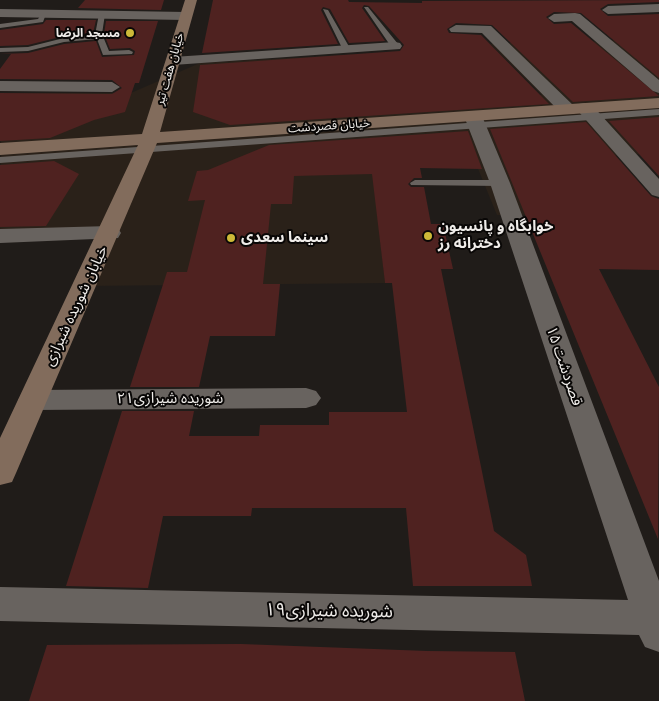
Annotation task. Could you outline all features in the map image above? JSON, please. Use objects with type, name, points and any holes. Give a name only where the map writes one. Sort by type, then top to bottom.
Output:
[{"type":"main road","name":"خیابان هفت تیر","points":[[148,144],[190,0]]},
{"type":"main road","name":"خیابان قصردشت","points":[[0,149],[148,144],[581,112],[659,103]]},
{"type":"main road","name":"خیابان شوریده شیرازی","points":[[0,473],[110,233],[148,144]]},
{"type":"street","points":[[608,10],[659,8]]},
{"type":"street","points":[[0,13],[186,16]]},
{"type":"street","points":[[554,18],[575,17],[659,88]]},
{"type":"street","points":[[456,29],[486,29],[581,112],[659,191]]},
{"type":"street","points":[[172,61],[394,46]]},
{"type":"street","points":[[0,86],[112,87]]},
{"type":"street","name":"قصردشت ۱۵","points":[[476,120],[657,624]]},
{"type":"street","points":[[0,236],[110,233]]},
{"type":"street","name":"شوریده شیرازی۲۱","points":[[33,400],[306,398]]},
{"type":"street","name":"شوریده شیرازی۱۹","points":[[0,604],[657,624]]},
{"type":"lane","points":[[366,8],[394,46]]},
{"type":"lane","points":[[325,10],[347,50]]},
{"type":"lane","points":[[0,26],[40,21],[43,14]]},
{"type":"lane","points":[[102,14],[98,37],[106,53],[129,52]]},
{"type":"lane","points":[[0,50],[28,49],[64,40],[98,37]]},
{"type":"lane","points":[[476,120],[581,112],[659,112]]},
{"type":"lane","points":[[0,160],[148,144]]},
{"type":"lane","points":[[415,183],[500,183]]},
{"type":"shaded area","points":[[659,38],[659,153],[548,160],[593,214],[497,215],[472,154],[371,153],[385,283],[80,286],[101,234],[0,235],[1,93],[131,93],[200,63],[433,50],[514,95],[542,95],[491,44],[532,42],[548,44]]},
{"type":"building","points":[[85,0],[164,0],[161,10],[78,8]]},
{"type":"building","points":[[213,0],[348,0],[349,2],[422,3],[422,1],[659,0],[659,2],[608,4],[600,9],[608,16],[659,14],[659,78],[581,13],[554,12],[546,17],[554,24],[571,23],[659,96],[573,102],[492,25],[456,23],[447,29],[449,33],[481,35],[549,104],[230,125],[193,112],[200,65],[400,51],[404,45],[369,6],[364,5],[362,8],[385,41],[349,43],[330,9],[323,7],[321,10],[338,44],[202,53]]},
{"type":"building","points":[[46,20],[96,20],[93,33],[64,36],[28,45],[0,46],[0,30],[43,24]]},
{"type":"building","points":[[106,21],[158,21],[139,83],[135,83],[125,112],[94,120],[50,138],[0,141],[0,93],[112,94],[122,88],[112,80],[0,79],[0,69],[11,54],[0,54],[28,53],[64,44],[96,41],[102,57],[134,55],[135,51],[130,48],[110,49],[104,34]]},
{"type":"building","points":[[659,117],[659,176],[609,121]]},
{"type":"building","points":[[586,122],[651,196],[659,199],[659,270],[599,269],[659,387],[658,539],[490,129]]},
{"type":"building","points":[[468,131],[482,169],[420,168],[422,178],[414,178],[408,184],[411,187],[424,187],[431,224],[443,224],[453,269],[441,269],[494,531],[526,555],[532,586],[413,586],[406,508],[252,508],[251,516],[163,516],[148,588],[66,586],[122,411],[194,411],[189,436],[259,436],[260,425],[329,425],[329,412],[407,412],[392,283],[385,283],[372,174],[294,176],[292,204],[271,204],[263,284],[280,284],[275,336],[210,336],[199,387],[130,387],[167,272],[187,272],[205,200],[188,201],[197,171],[208,170],[269,145]]},
{"type":"building","points":[[54,161],[79,174],[46,226],[0,227],[0,165]]},
{"type":"building","points":[[241,644],[427,651],[515,652],[525,701],[29,701],[47,645]]},
{"type":"place","name":"مسجد الرضا","points":[[130,33]]},
{"type":"place","name":"خوابگاه و پانسیون دخترانه رز","points":[[428,236]]},
{"type":"place","name":"سینما سعدی","points":[[231,238]]}]
